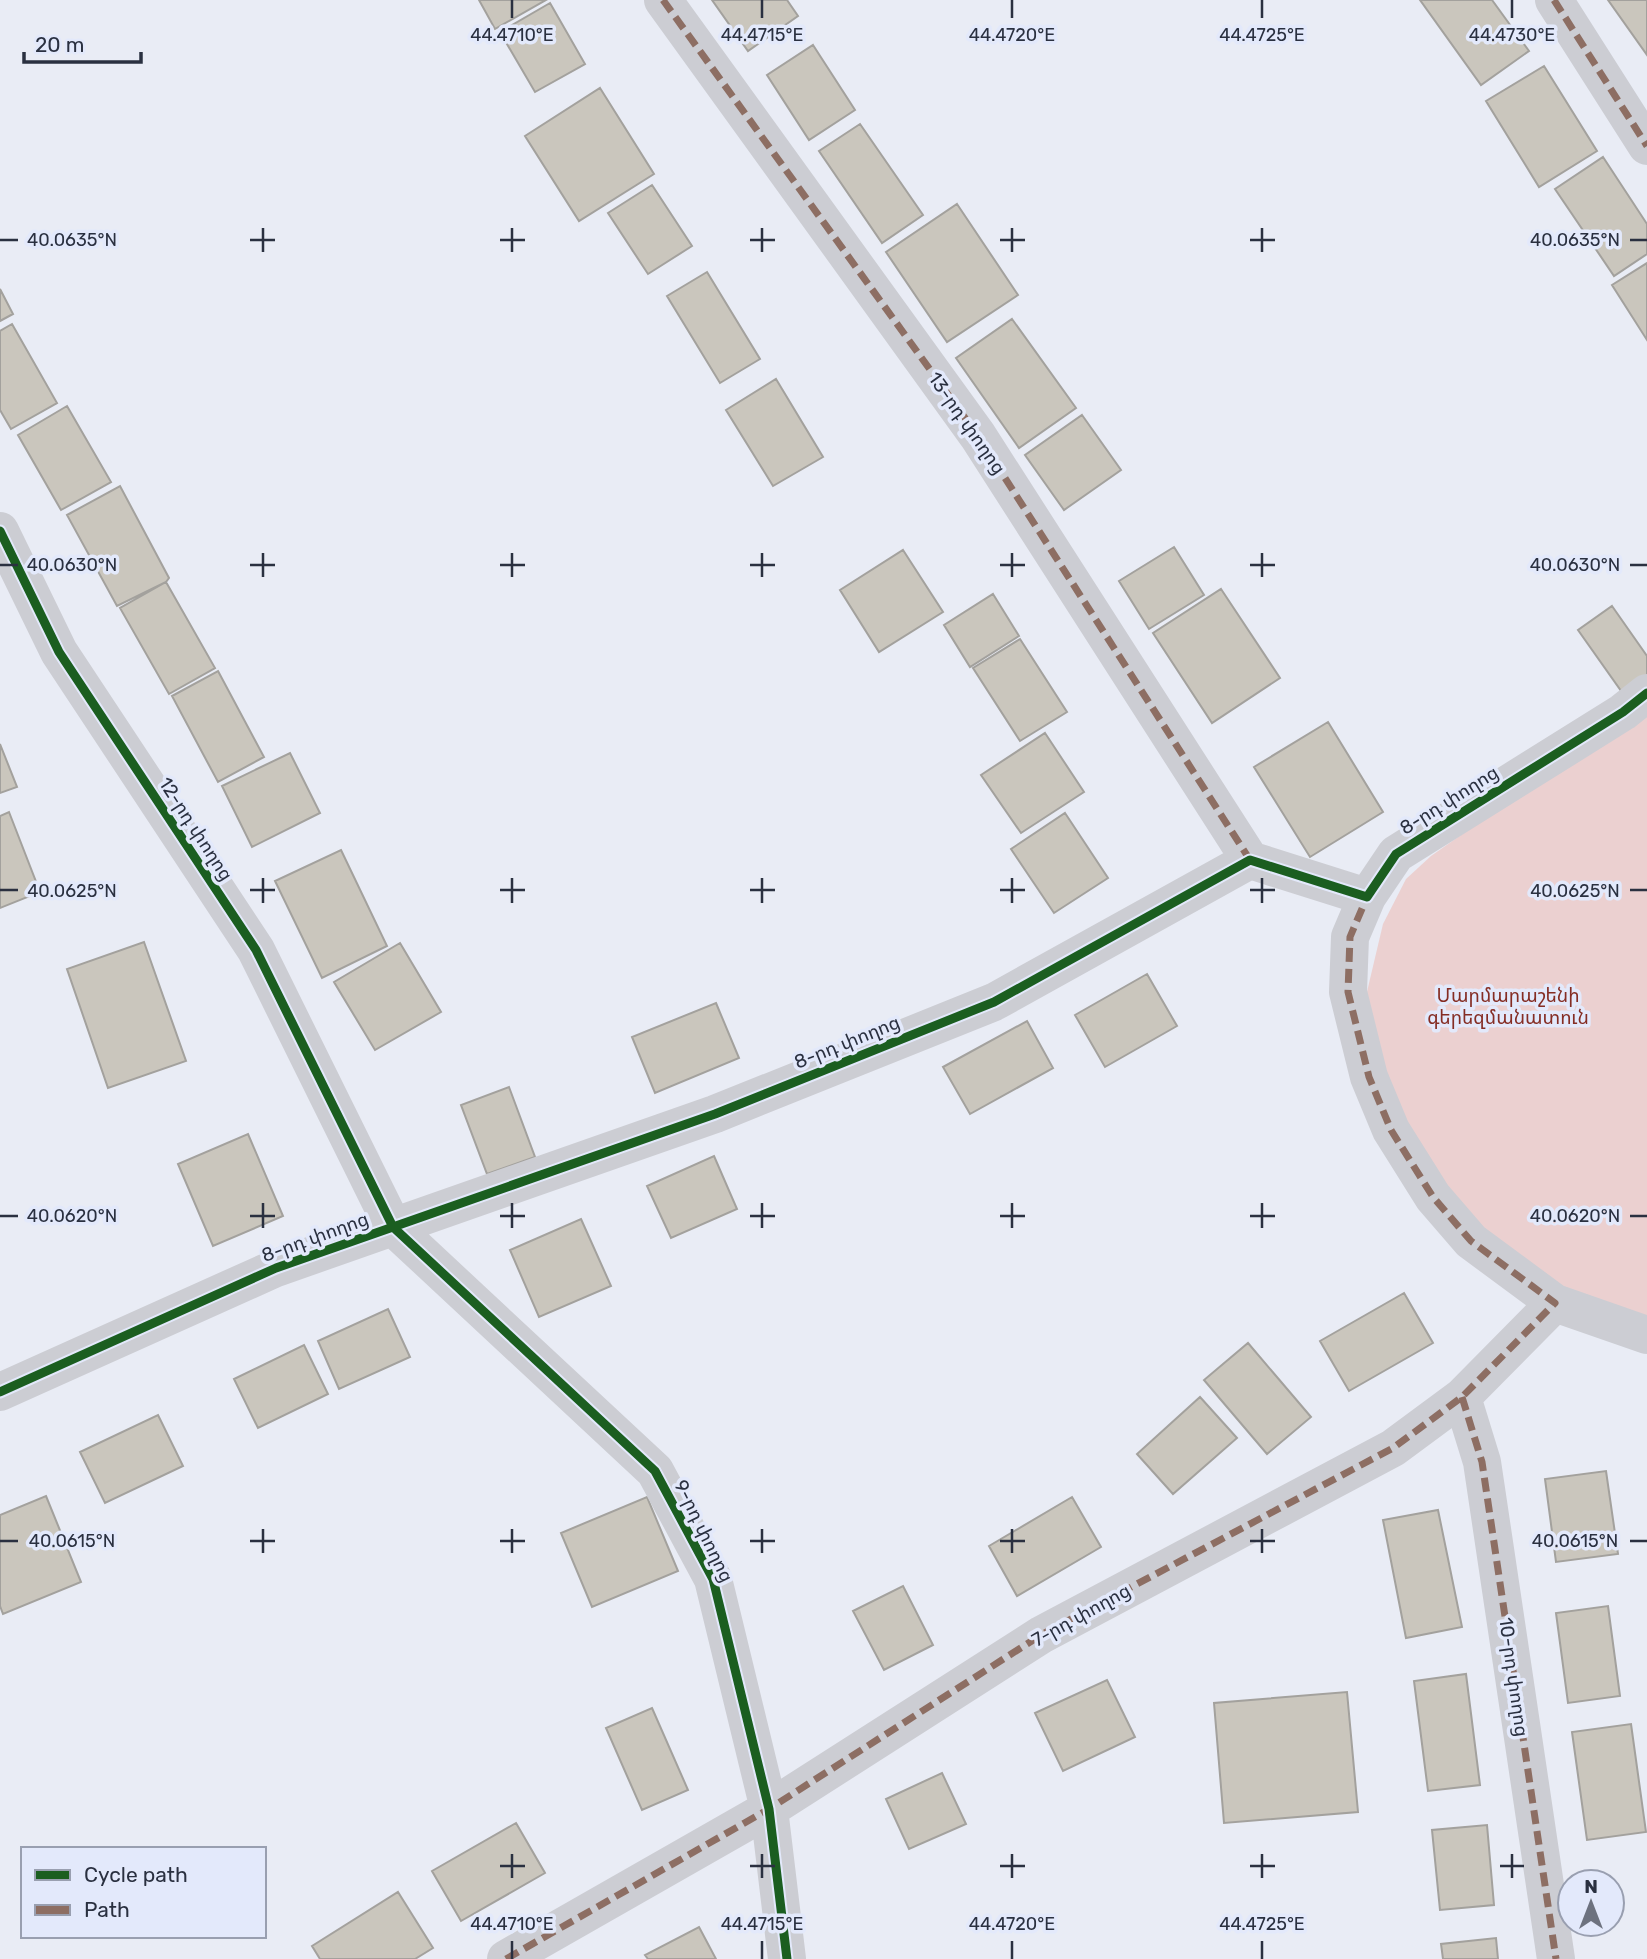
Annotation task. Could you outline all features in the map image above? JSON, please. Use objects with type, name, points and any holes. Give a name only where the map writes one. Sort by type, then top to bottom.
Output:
[{"type":"street","name":"13-րդ փողոց","points":[[663,0],[978,436],[1250,860]]},
{"type":"street","points":[[1555,0],[1647,146]]},
{"type":"street","name":"12-րդ փողոց","points":[[0,531],[59,652],[256,950],[393,1227]]},
{"type":"street","name":"8-րդ փողոց","points":[[1555,1303],[1471,1241],[1433,1197],[1391,1130],[1369,1076],[1348,992],[1350,937],[1367,897],[1396,854],[1623,712],[1647,693]]},
{"type":"street","points":[[1250,860],[1367,897]]},
{"type":"street","name":"8-րդ փողոց","points":[[0,1392],[276,1268],[715,1114],[994,1002],[1250,860]]},
{"type":"street","name":"9-րդ փողոց","points":[[393,1227],[655,1471],[713,1579],[769,1809],[787,1959]]},
{"type":"street","points":[[1555,1303],[1647,1335]]},
{"type":"street","name":"7-րդ փողոց","points":[[506,1959],[769,1809],[1041,1635],[1393,1448],[1462,1396],[1555,1303]]},
{"type":"street","name":"10-րդ փողոց","points":[[1462,1396],[1482,1462],[1556,1959]]},
{"type":"green space","name":"Մարմարաշենի գերեզմանատուն","points":[[1647,705],[1647,1334],[1557,1291],[1472,1232],[1390,1113],[1366,996],[1383,924],[1406,879],[1431,856]]},
{"type":"building","points":[[479,0],[546,0],[495,29]]},
{"type":"building","points":[[712,0],[787,0],[798,16],[748,51]]},
{"type":"building","points":[[1420,0],[1492,0],[1529,51],[1481,85]]},
{"type":"building","points":[[1608,0],[1647,0],[1647,55]]},
{"type":"building","points":[[550,3],[585,64],[535,92],[500,32]]},
{"type":"building","points":[[813,45],[855,110],[809,140],[767,75]]},
{"type":"building","points":[[1544,66],[1597,151],[1539,187],[1486,101]]},
{"type":"building","points":[[600,88],[654,174],[579,221],[525,136]]},
{"type":"building","points":[[860,124],[923,215],[882,243],[819,151]]},
{"type":"building","points":[[1603,157],[1647,224],[1647,254],[1614,276],[1555,189]]},
{"type":"building","points":[[652,185],[692,246],[648,274],[608,213]]},
{"type":"building","points":[[957,204],[1018,295],[947,342],[886,252]]},
{"type":"building","points":[[1647,263],[1647,340],[1612,285]]},
{"type":"building","points":[[707,272],[760,359],[720,383],[667,296]]},
{"type":"building","points":[[0,289],[13,314],[0,321]]},
{"type":"building","points":[[1012,319],[1076,408],[1019,448],[956,358]]},
{"type":"building","points":[[12,324],[57,403],[11,429],[0,410],[0,331]]},
{"type":"building","points":[[776,379],[823,457],[773,486],[726,410]]},
{"type":"building","points":[[67,406],[111,482],[61,510],[18,435]]},
{"type":"building","points":[[1082,415],[1121,470],[1064,510],[1025,455]]},
{"type":"building","points":[[120,486],[169,578],[117,606],[67,515]]},
{"type":"building","points":[[1174,547],[1204,595],[1149,629],[1119,581]]},
{"type":"building","points":[[903,550],[943,612],[879,652],[840,590]]},
{"type":"building","points":[[166,582],[215,668],[169,694],[120,608]]},
{"type":"building","points":[[1221,589],[1280,678],[1212,723],[1153,633]]},
{"type":"building","points":[[993,594],[1019,636],[970,667],[944,625]]},
{"type":"building","points":[[1612,606],[1647,656],[1647,679],[1624,695],[1578,630]]},
{"type":"building","points":[[1020,639],[1067,712],[1020,741],[973,668]]},
{"type":"building","points":[[218,671],[264,757],[218,782],[172,696]]},
{"type":"building","points":[[1328,722],[1383,812],[1310,857],[1254,767]]},
{"type":"building","points":[[1045,733],[1084,792],[1021,833],[981,775]]},
{"type":"building","points":[[0,744],[17,787],[0,793]]},
{"type":"building","points":[[290,753],[320,813],[252,847],[222,786]]},
{"type":"building","points":[[9,812],[40,892],[0,908],[0,816]]},
{"type":"building","points":[[1065,813],[1108,878],[1054,913],[1011,849]]},
{"type":"building","points":[[341,850],[387,946],[322,978],[275,881]]},
{"type":"building","points":[[144,942],[186,1061],[108,1088],[67,969]]},
{"type":"building","points":[[400,943],[441,1012],[375,1050],[334,982]]},
{"type":"building","points":[[1147,974],[1177,1026],[1105,1067],[1075,1015]]},
{"type":"building","points":[[716,1003],[739,1058],[655,1093],[632,1037]]},
{"type":"building","points":[[1027,1021],[1053,1068],[970,1114],[943,1067]]},
{"type":"building","points":[[509,1087],[535,1157],[487,1174],[461,1105]]},
{"type":"building","points":[[248,1134],[283,1216],[213,1246],[178,1164]]},
{"type":"building","points":[[714,1156],[737,1209],[671,1238],[647,1186]]},
{"type":"building","points":[[581,1219],[611,1286],[539,1317],[510,1250]]},
{"type":"building","points":[[1404,1293],[1433,1343],[1349,1391],[1320,1341]]},
{"type":"building","points":[[388,1309],[410,1357],[339,1389],[318,1341]]},
{"type":"building","points":[[1248,1343],[1311,1417],[1267,1454],[1204,1380]]},
{"type":"building","points":[[304,1345],[328,1394],[258,1428],[234,1379]]},
{"type":"building","points":[[1200,1397],[1237,1438],[1173,1494],[1137,1454]]},
{"type":"building","points":[[158,1415],[183,1466],[105,1503],[80,1452]]},
{"type":"building","points":[[1606,1471],[1618,1554],[1556,1562],[1545,1479]]},
{"type":"building","points":[[46,1496],[81,1582],[3,1614],[0,1606],[0,1515]]},
{"type":"building","points":[[647,1497],[678,1571],[592,1607],[561,1533]]},
{"type":"building","points":[[1072,1497],[1101,1547],[1017,1596],[989,1546]]},
{"type":"building","points":[[1438,1510],[1462,1627],[1406,1638],[1383,1520]]},
{"type":"building","points":[[903,1586],[933,1645],[884,1670],[853,1611]]},
{"type":"building","points":[[1608,1606],[1620,1696],[1568,1703],[1556,1613]]},
{"type":"building","points":[[1466,1674],[1480,1785],[1428,1791],[1414,1681]]},
{"type":"building","points":[[1107,1680],[1135,1737],[1063,1771],[1035,1713]]},
{"type":"building","points":[[1347,1692],[1358,1812],[1224,1823],[1214,1703]]},
{"type":"building","points":[[652,1708],[688,1790],[642,1810],[606,1728]]},
{"type":"building","points":[[1631,1724],[1646,1832],[1587,1840],[1572,1732]]},
{"type":"building","points":[[942,1773],[966,1824],[909,1849],[886,1799]]},
{"type":"building","points":[[516,1823],[545,1873],[461,1921],[432,1871]]},
{"type":"building","points":[[1487,1825],[1494,1905],[1440,1910],[1432,1830]]},
{"type":"building","points":[[398,1892],[433,1948],[415,1959],[320,1959],[312,1946]]},
{"type":"building","points":[[699,1927],[716,1959],[648,1959],[645,1955]]},
{"type":"building","points":[[1496,1938],[1498,1959],[1443,1959],[1441,1944]]},
{"type":"marked path","points":[[663,0],[978,436],[1250,860]]},
{"type":"marked path","points":[[1554,0],[1647,146]]},
{"type":"marked path","points":[[506,1959],[769,1809],[1041,1635],[1393,1448],[1462,1397],[1555,1303],[1471,1241],[1433,1197],[1391,1130],[1369,1077],[1348,992],[1350,937],[1367,897]]},
{"type":"marked path","points":[[1462,1397],[1482,1462],[1556,1959]]},
{"type":"cycle path","points":[[0,531],[59,652],[256,950],[393,1227],[655,1471],[713,1579],[769,1809],[787,1959]]},
{"type":"cycle path","points":[[0,1392],[276,1268],[715,1114],[994,1002],[1250,860],[1367,897],[1396,854],[1623,712],[1647,693]]}]
